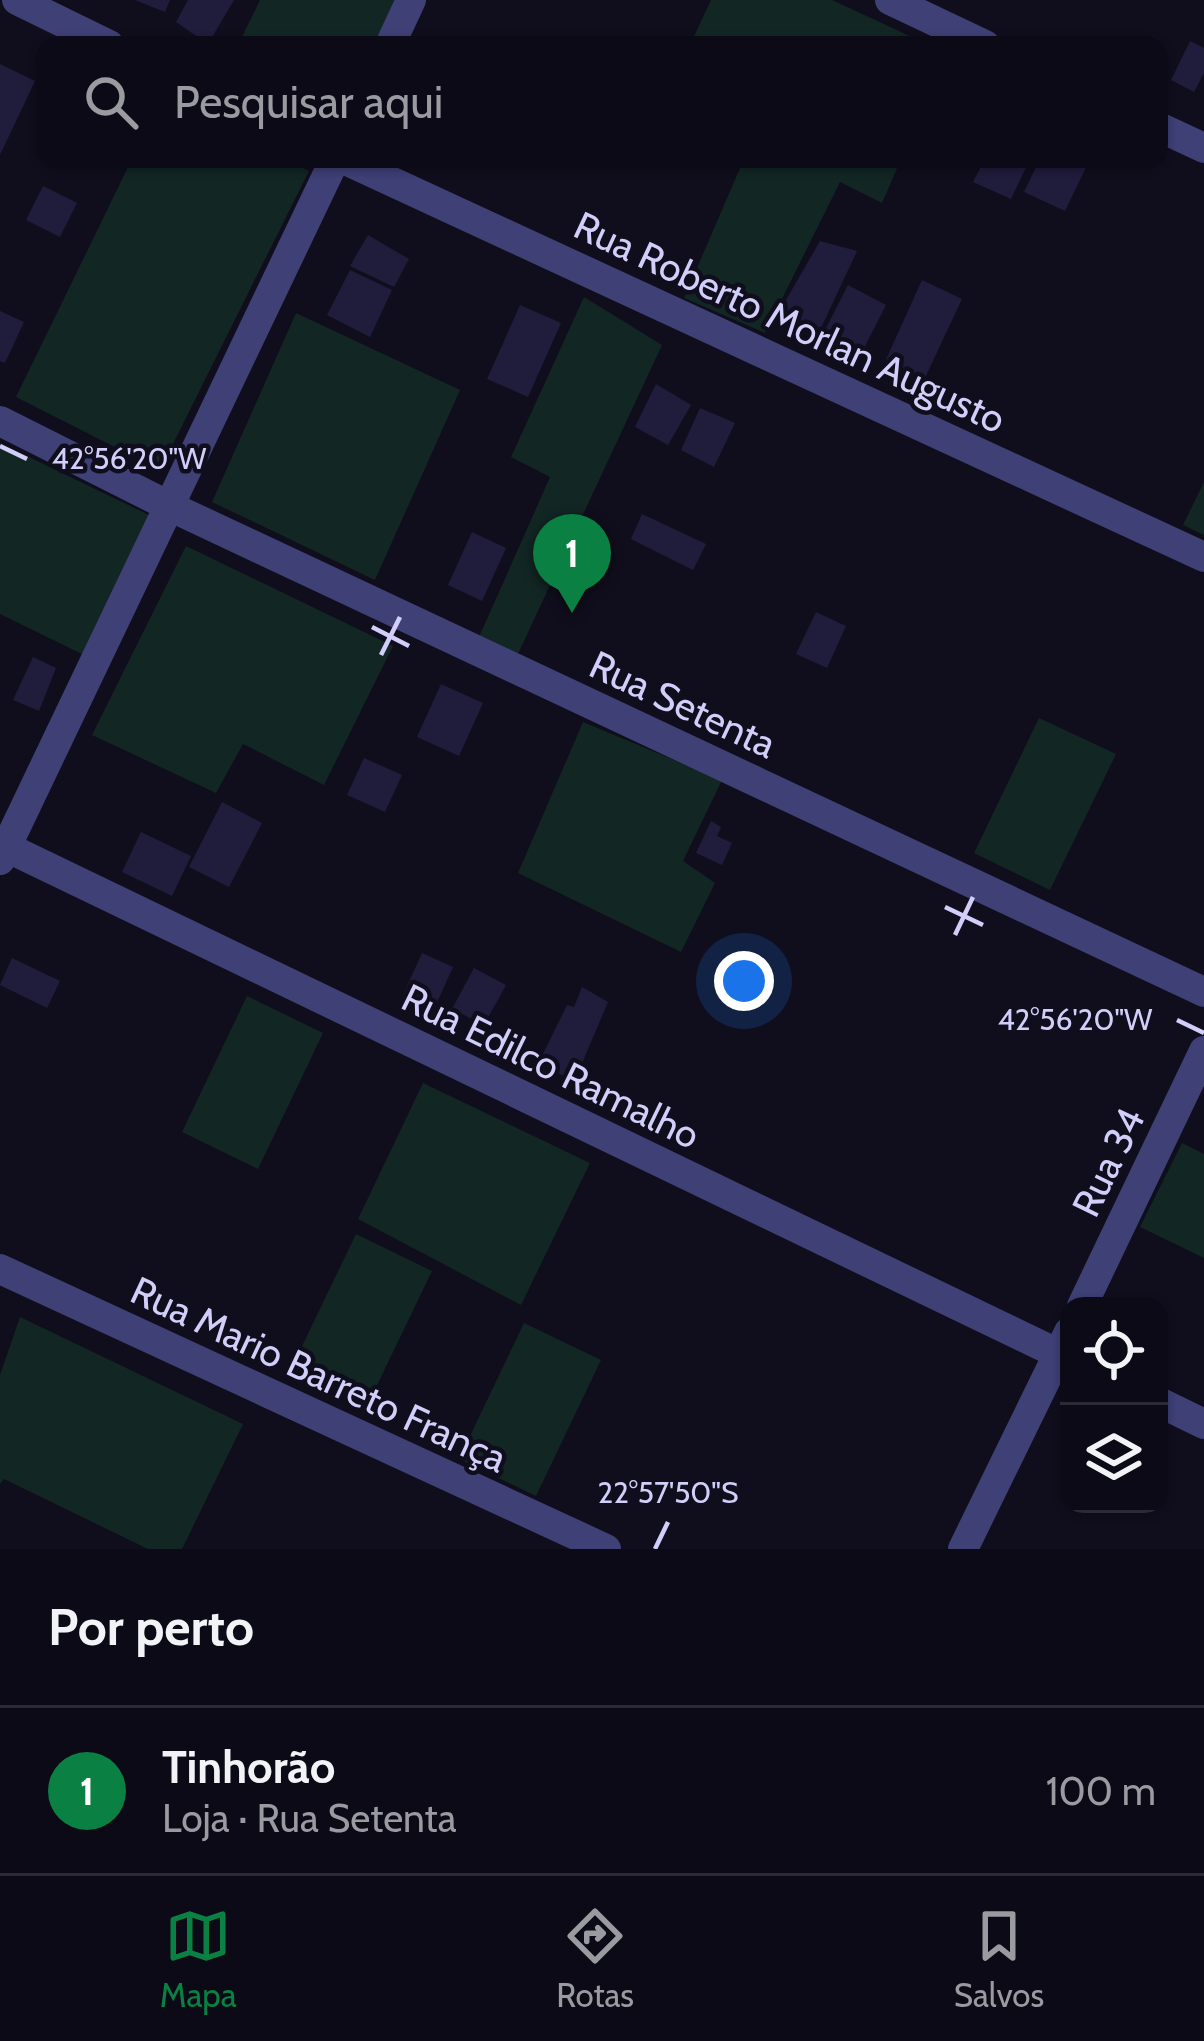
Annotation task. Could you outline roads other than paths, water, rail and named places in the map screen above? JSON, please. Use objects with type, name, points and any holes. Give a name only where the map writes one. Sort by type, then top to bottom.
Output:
[{"type":"street","points":[[17,0],[91,36]]},
{"type":"street","points":[[394,36],[411,0]]},
{"type":"street","points":[[890,0],[967,36]]},
{"type":"street","points":[[1168,131],[1204,148]]},
{"type":"street","points":[[2,850],[335,168]]},
{"type":"street","name":"Rua Roberto Morlan Augusto","points":[[359,168],[1204,556]]},
{"type":"street","name":"Rua Setenta","points":[[0,421],[169,506],[1204,992]]},
{"type":"street","name":"Rua Edilco Ramalho","points":[[2,850],[1060,1345]]},
{"type":"street","name":"Rua 34","points":[[1086,1297],[1204,1051]]},
{"type":"street","name":"Rua Mario Barreto França","points":[[0,1269],[606,1549]]},
{"type":"street","points":[[964,1549],[1060,1360]]},
{"type":"street","points":[[1165,1405],[1204,1424]]},
{"type":"place","name":"Tinhorão","points":[[572,613]]}]
